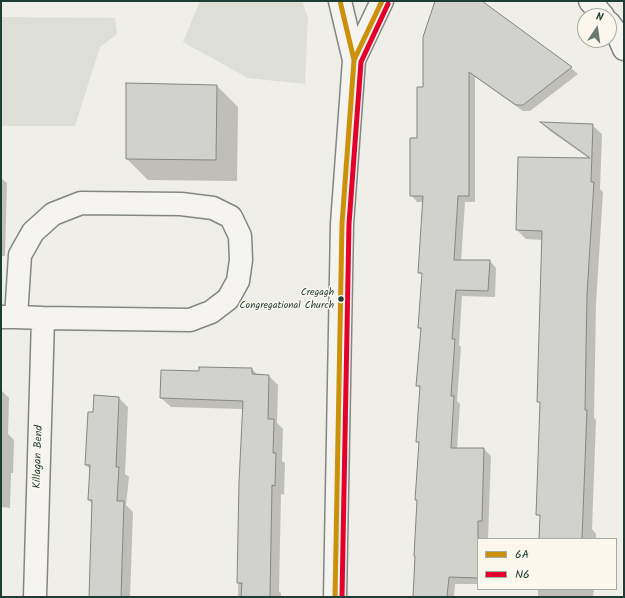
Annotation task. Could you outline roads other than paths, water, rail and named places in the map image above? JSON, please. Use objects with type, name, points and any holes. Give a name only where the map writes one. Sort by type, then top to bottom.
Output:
[{"type":"street","points":[[335,597],[342,224],[354,60],[340,1]]},
{"type":"street","points":[[354,60],[382,1]]},
{"type":"street","points":[[81,203],[181,204],[213,208],[230,217],[240,236],[238,281],[228,299],[211,312],[190,320],[8,317],[20,255],[33,232],[53,214],[81,203]]},
{"type":"street","name":"Killagan Bend","points":[[35,597],[43,318]]},
{"type":"place","name":"Cregagh Congregational Church","points":[[341,299]]}]
